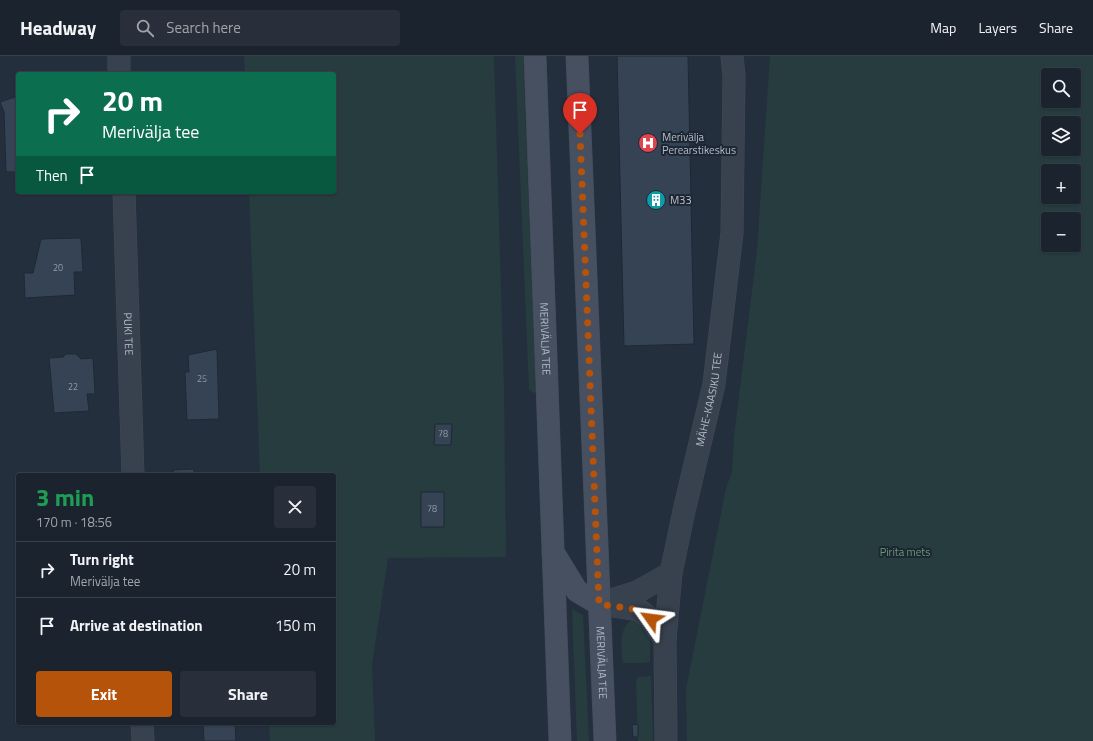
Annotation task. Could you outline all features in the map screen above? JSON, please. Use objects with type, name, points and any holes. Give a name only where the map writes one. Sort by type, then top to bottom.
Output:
[{"type":"main road","name":"MERIVÄLJA TEE","points":[[535,56],[560,741]]},
{"type":"main road","name":"MERIVÄLJA TEE","points":[[577,56],[605,741]]},
{"type":"main road","points":[[553,551],[577,590],[599,604]]},
{"type":"street","points":[[119,56],[119,72]]},
{"type":"street","name":"MÄHE-KAASIKU TEE","points":[[666,741],[665,640],[671,573],[714,384],[732,233],[734,76],[732,56]]},
{"type":"street","name":"PUKI TEE","points":[[124,194],[134,473]]},
{"type":"street","points":[[599,604],[637,592],[671,573]]},
{"type":"street","points":[[599,604],[639,610],[651,619],[665,640]]},
{"type":"street","points":[[142,725],[143,741]]},
{"type":"green space","points":[[244,56],[494,56],[504,388],[506,557],[388,558],[372,665],[375,741],[270,741],[269,725],[336,725],[336,473],[260,473],[249,194],[336,194],[336,72],[245,72]]},
{"type":"green space","points":[[515,56],[523,56],[536,392],[533,393],[529,390]]},
{"type":"green space","name":"Pirita mets","points":[[770,56],[1093,56],[1093,741],[687,741],[686,689],[726,488],[732,472],[734,437],[757,250]]},
{"type":"green space","points":[[572,609],[583,615],[589,741],[577,741]]},
{"type":"green space","points":[[636,619],[641,620],[650,636],[650,662],[623,663],[621,644],[623,631],[630,621]]},
{"type":"green space","points":[[651,676],[653,741],[638,741],[636,682],[638,677]]},
{"type":"building","name":"M33","points":[[617,56],[688,56],[694,344],[624,346]]},
{"type":"building","points":[[16,97],[16,172],[6,172],[4,112],[0,102]]},
{"type":"building","points":[[81,238],[83,272],[74,272],[75,295],[25,298],[24,273],[33,273],[41,239]]},
{"type":"building","points":[[217,349],[219,419],[187,420],[185,372],[189,372],[188,355]]},
{"type":"building","points":[[66,354],[76,354],[81,359],[93,358],[95,394],[87,394],[89,411],[54,413],[49,358],[63,357]]},
{"type":"building","points":[[435,424],[452,424],[451,445],[434,445]]},
{"type":"building","points":[[194,469],[194,473],[173,473],[173,470]]},
{"type":"building","points":[[421,492],[444,492],[444,527],[421,527]]},
{"type":"building","points":[[638,724],[638,737],[633,737],[632,725]]},
{"type":"building","points":[[203,725],[235,725],[236,741],[204,741]]},
{"type":"place","name":"Merivälja Perearstikeskus","points":[[648,143]]},
{"type":"place","name":"M33","points":[[656,200]]},
{"type":"route","points":[[580,134],[599,604],[639,610],[651,619]]}]
